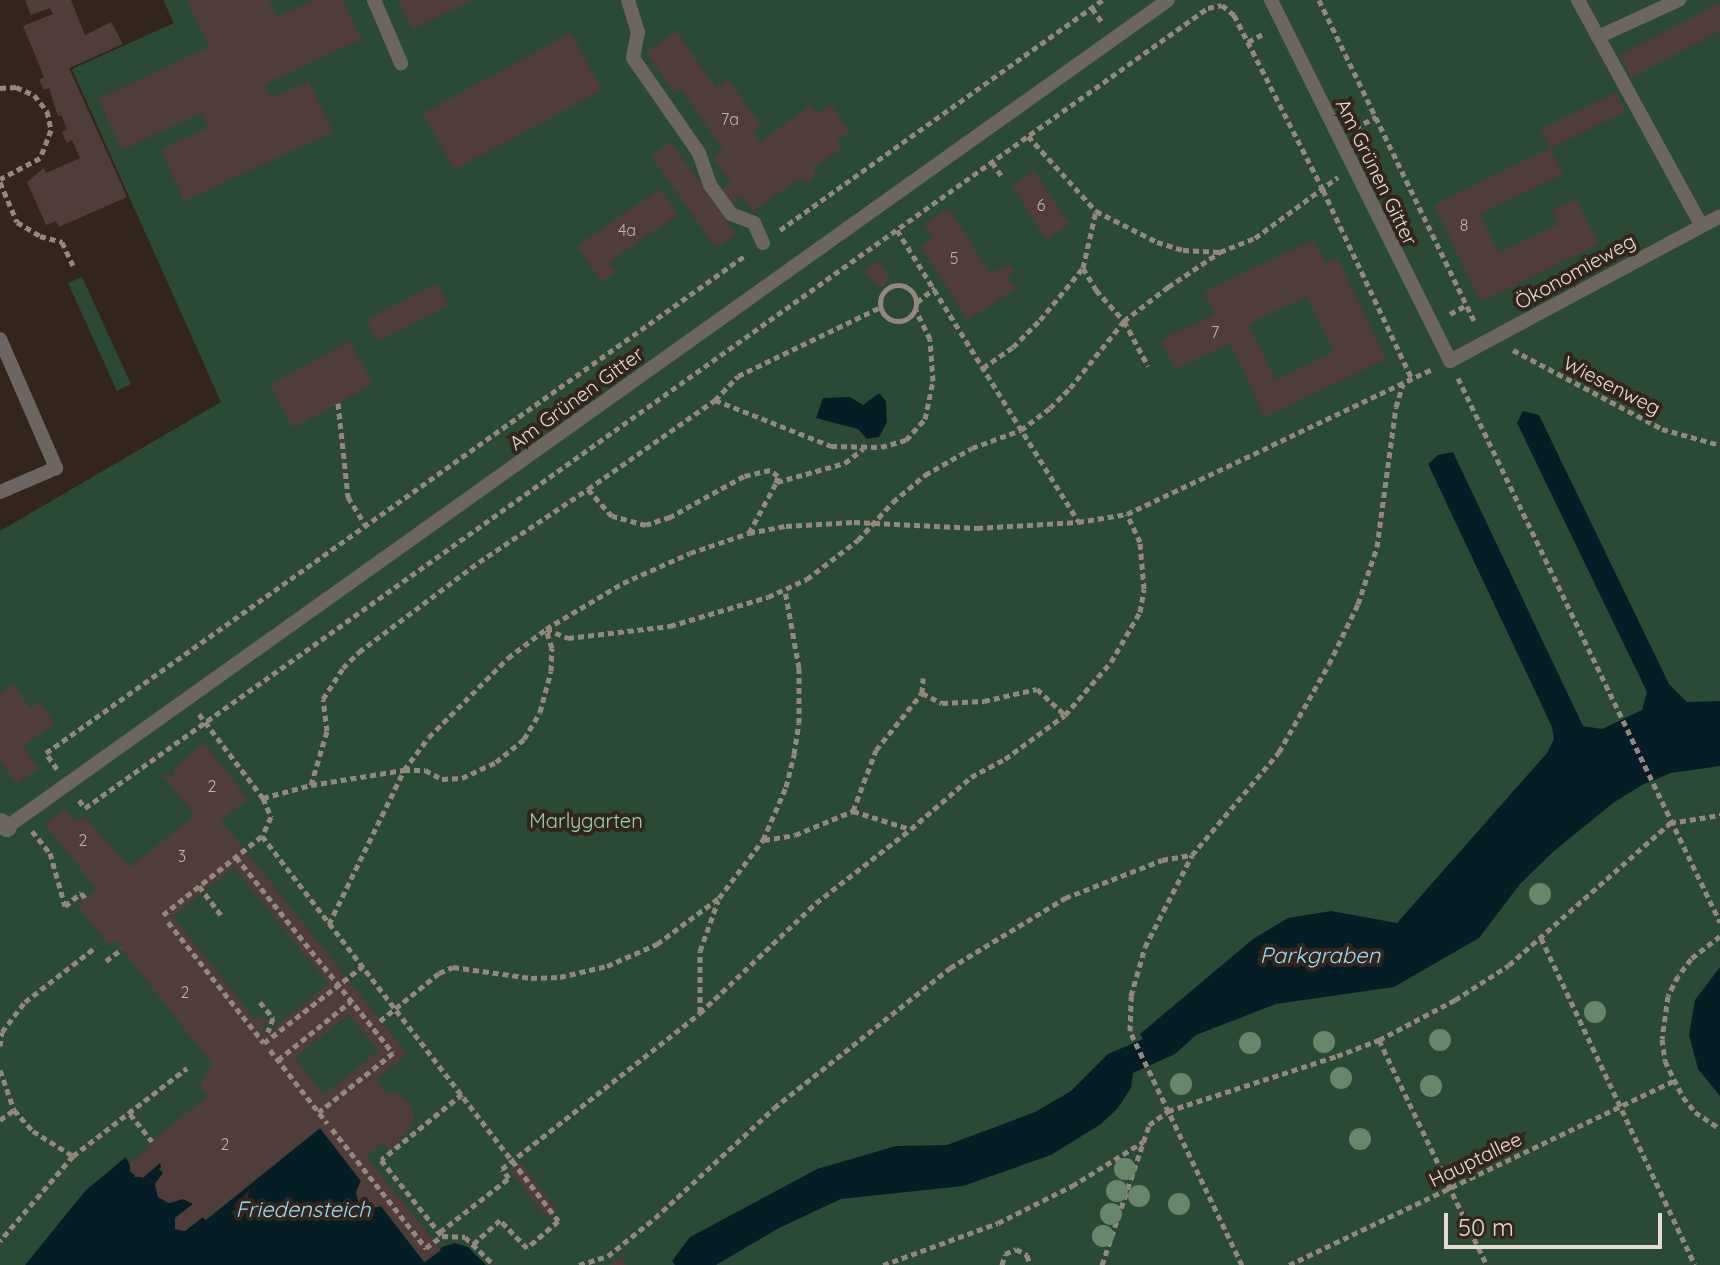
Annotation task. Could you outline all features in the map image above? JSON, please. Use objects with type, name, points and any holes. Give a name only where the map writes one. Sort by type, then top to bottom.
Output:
[{"type":"lane","points":[[374,0],[401,63]]},
{"type":"lane","points":[[628,0],[638,32],[633,58],[699,153],[710,185],[731,214],[754,223],[763,243]]},
{"type":"lane","name":"Am Grünen Gitter","points":[[3,825],[69,785],[1168,0]]},
{"type":"lane","name":"Am Grünen Gitter","points":[[1271,0],[1350,166],[1450,361]]},
{"type":"lane","points":[[1578,0],[1701,225]]},
{"type":"lane","points":[[1598,37],[1679,0]]},
{"type":"lane","name":"Ökonomieweg","points":[[1450,361],[1720,216]]},
{"type":"lane","points":[[0,339],[56,468],[0,492]]},
{"type":"path","points":[[1103,0],[46,753],[85,808],[1208,8],[1222,2],[1234,15],[1323,190],[1412,379]]},
{"type":"path","points":[[1319,0],[1490,341]]},
{"type":"path","points":[[0,88],[16,87],[34,95],[47,111],[51,130],[40,158],[0,180],[17,222],[40,236],[62,242],[73,266]]},
{"type":"path","points":[[1028,136],[1096,211],[1157,242],[1183,250],[1220,252]]},
{"type":"path","points":[[992,162],[1002,177]]},
{"type":"path","points":[[546,629],[568,638],[670,626],[785,590],[832,563],[877,522],[908,488],[949,460],[1021,430],[1070,388],[1124,321],[1220,252],[1255,238],[1323,190],[1350,166]]},
{"type":"path","points":[[983,368],[1013,347],[1040,320],[1083,268],[1096,211]]},
{"type":"path","points":[[897,230],[1078,522]]},
{"type":"path","points":[[1083,268],[1096,290],[1124,321],[1148,366]]},
{"type":"path","points":[[715,400],[808,440],[863,448],[906,440],[925,419],[934,367],[930,339],[916,305],[907,287],[896,285],[885,290],[881,307],[887,316],[898,321],[909,317],[916,305],[935,288]]},
{"type":"path","points":[[311,785],[327,731],[323,699],[343,668],[376,639],[479,562],[715,400],[738,376],[881,307]]},
{"type":"path","name":"Wiesenweg","points":[[1490,341],[1662,429],[1720,445]]},
{"type":"path","points":[[329,924],[404,770],[481,682],[546,629],[623,583],[690,553],[749,533],[824,522],[977,528],[1078,522],[1127,514],[1450,361],[1720,922]]},
{"type":"path","points":[[1242,1265],[1130,1031],[1131,996],[1142,956],[1192,855],[1279,752],[1358,604],[1377,547],[1396,407],[1403,383]]},
{"type":"path","points":[[338,403],[348,497],[366,526]]},
{"type":"path","points":[[776,483],[845,463],[863,448]]},
{"type":"path","points":[[588,489],[612,516],[646,525],[670,517],[744,476],[770,470],[778,476],[776,483],[749,533]]},
{"type":"path","points":[[332,1129],[426,1248],[509,1178],[502,1169],[700,1013],[816,903],[911,829],[971,777],[1005,759],[1065,715],[1111,662],[1140,612],[1144,589],[1140,542],[1127,514]]},
{"type":"path","points":[[380,1021],[439,973],[453,967],[494,976],[531,978],[560,977],[607,966],[657,944],[719,898],[763,840],[786,787],[799,723],[799,668],[785,590]]},
{"type":"path","points":[[263,798],[311,785],[404,770],[425,770],[442,779],[462,778],[496,762],[524,739],[540,712],[551,671],[552,648],[546,629]]},
{"type":"path","points":[[853,811],[876,750],[922,693],[923,678]]},
{"type":"path","points":[[922,693],[942,703],[984,701],[1037,689],[1065,715]]},
{"type":"path","points":[[163,915],[262,836],[271,817],[263,798],[189,700]]},
{"type":"path","points":[[763,840],[795,835],[853,811],[911,829]]},
{"type":"path","points":[[1102,1265],[1149,1125],[1168,1111],[1290,1073],[1379,1040],[1455,1000],[1509,965],[1670,823],[1720,815]]},
{"type":"path","points":[[262,836],[558,1221],[527,1248],[500,1220],[473,1244]]},
{"type":"path","points":[[50,853],[65,906],[81,893],[86,899]]},
{"type":"path","points":[[579,1265],[608,1256],[655,1218],[774,1108],[950,968],[1065,898],[1162,860],[1192,855]]},
{"type":"path","points":[[236,857],[393,1053],[319,1112]]},
{"type":"path","points":[[199,886],[222,916]]},
{"type":"path","points":[[700,1013],[700,951],[719,898]]},
{"type":"path","points":[[168,922],[264,1043],[363,966]]},
{"type":"path","points":[[1720,936],[1691,959],[1668,996],[1662,1039],[1673,1081],[1695,1112],[1720,1129]]},
{"type":"path","points":[[1541,938],[1695,1265]]},
{"type":"path","points":[[0,1046],[2,1032],[25,1002],[96,947]]},
{"type":"path","points":[[106,961],[122,949]]},
{"type":"path","points":[[278,1060],[351,1001]]},
{"type":"path","points":[[260,1002],[273,1018],[266,1029],[268,1032]]},
{"type":"path","points":[[1379,1040],[1487,1265]]},
{"type":"path","points":[[270,1050],[327,1123]]},
{"type":"path","points":[[0,1241],[73,1156],[187,1068]]},
{"type":"path","points":[[0,1070],[14,1110],[33,1131],[73,1156]]},
{"type":"path","name":"Hauptallee","points":[[1289,1265],[1673,1081]]},
{"type":"path","points":[[462,1094],[381,1160],[441,1234],[465,1237],[494,1265]]},
{"type":"path","points":[[0,1120],[14,1110]]},
{"type":"path","points":[[130,1114],[152,1141]]},
{"type":"path","points":[[883,1265],[957,1240],[1035,1206],[1144,1142]]},
{"type":"path","points":[[389,1184],[396,1179]]},
{"type":"path","points":[[1002,1265],[1005,1254],[1016,1249],[1027,1255],[1030,1265]]},
{"type":"path","points":[[608,1256],[613,1265]]},
{"type":"green space","name":"Marlygarten","points":[[163,0],[1720,0],[1720,1265],[0,1265],[0,531],[221,402],[72,69],[174,23]]},
{"type":"green space","points":[[82,277],[131,384],[117,391],[68,283]]},
{"type":"water","points":[[879,393],[886,401],[887,422],[879,437],[867,439],[858,429],[816,418],[823,398],[850,397],[863,405]]},
{"type":"water","name":"Parkgraben","points":[[1523,411],[1539,415],[1669,684],[1687,702],[1720,701],[1720,766],[1671,773],[1642,785],[1613,803],[1554,851],[1520,884],[1479,938],[1394,987],[1276,1004],[1196,1035],[1175,1054],[1133,1073],[1131,1088],[1117,1109],[1101,1124],[1051,1155],[963,1186],[841,1199],[779,1228],[716,1265],[675,1265],[672,1261],[690,1237],[817,1169],[896,1146],[947,1145],[1035,1112],[1071,1091],[1108,1054],[1143,1039],[1140,1034],[1253,939],[1288,918],[1331,911],[1397,923],[1547,753],[1554,739],[1552,727],[1428,464],[1438,455],[1453,452],[1583,726],[1602,729],[1642,710],[1647,692],[1517,423]]},
{"type":"water","points":[[1720,967],[1720,1096],[1698,1069],[1689,1035],[1695,1000]]},
{"type":"water","name":"Friedensteich","points":[[320,1128],[361,1181],[356,1192],[359,1204],[369,1209],[381,1206],[424,1262],[442,1247],[455,1243],[468,1247],[486,1265],[25,1265],[86,1190],[126,1157],[135,1177],[143,1177],[160,1163],[162,1166],[159,1169],[163,1173],[155,1184],[158,1197],[169,1203],[183,1199],[193,1204],[175,1218],[175,1229],[185,1231],[203,1217],[206,1220]]},
{"type":"building","points":[[25,0],[71,0],[85,35],[111,22],[123,44],[69,68],[127,197],[59,227],[56,221],[46,225],[27,182],[44,168],[46,173],[80,158],[72,140],[67,143],[62,132],[67,129],[61,115],[58,116],[49,88],[44,90],[39,80],[44,77],[23,26],[53,14],[50,8],[31,15]]},
{"type":"building","points":[[187,0],[269,0],[277,17],[313,0],[343,0],[361,39],[265,84],[272,98],[309,81],[333,132],[184,201],[161,150],[208,128],[201,113],[122,150],[98,99],[209,47]]},
{"type":"building","points":[[399,0],[474,0],[412,29]]},
{"type":"building","points":[[1720,3],[1720,31],[1631,78],[1619,55]]},
{"type":"building","points":[[676,31],[716,88],[728,79],[761,125],[753,131],[760,142],[811,105],[817,114],[830,104],[850,131],[837,140],[841,149],[815,167],[815,175],[809,182],[795,181],[753,212],[741,196],[730,205],[720,191],[731,183],[713,157],[723,150],[681,88],[675,94],[646,53]]},
{"type":"building","points":[[571,33],[602,90],[454,170],[423,113]]},
{"type":"building","points":[[1616,92],[1625,112],[1550,148],[1541,129]]},
{"type":"building","points":[[671,142],[736,235],[716,248],[651,156]]},
{"type":"building","points":[[1550,148],[1563,174],[1480,214],[1499,253],[1558,224],[1552,211],[1576,199],[1599,244],[1481,302],[1434,205]]},
{"type":"building","points":[[1035,171],[1069,224],[1046,240],[1012,186]]},
{"type":"building","points":[[660,189],[678,215],[609,262],[616,272],[602,281],[577,246]]},
{"type":"building","points":[[949,208],[990,273],[1010,265],[1015,271],[1007,276],[1016,289],[968,320],[921,247],[933,239],[924,224]]},
{"type":"building","points":[[1313,240],[1325,263],[1337,257],[1386,359],[1265,417],[1230,343],[1175,369],[1161,340],[1215,314],[1204,292]],"holes":[[[1307,296],[1334,352],[1276,380],[1248,324]]]},
{"type":"building","points":[[878,261],[889,276],[883,287],[876,286],[865,271]]},
{"type":"building","points":[[437,283],[448,305],[378,342],[367,320]]},
{"type":"building","points":[[350,341],[373,384],[293,428],[270,385]]},
{"type":"building","points":[[13,684],[30,708],[40,701],[55,724],[23,746],[38,769],[17,784],[0,761],[0,693]]},
{"type":"building","points":[[204,743],[248,799],[221,820],[407,1054],[377,1079],[384,1092],[399,1094],[409,1102],[414,1116],[412,1127],[392,1149],[387,1148],[385,1141],[366,1156],[441,1250],[425,1262],[381,1206],[369,1209],[359,1204],[356,1192],[361,1181],[320,1128],[205,1220],[203,1217],[185,1231],[175,1229],[175,1218],[193,1204],[183,1199],[169,1203],[158,1197],[155,1184],[163,1173],[160,1163],[143,1178],[130,1172],[130,1162],[147,1149],[146,1146],[208,1096],[200,1086],[212,1064],[115,940],[109,945],[77,905],[97,890],[45,824],[65,808],[77,822],[84,816],[130,867],[195,815],[163,776],[167,773],[171,778],[176,773],[173,769]],"holes":[[[234,867],[329,984],[266,1034],[262,1029],[268,1021],[264,1016],[255,1020],[173,916]],[[349,1014],[379,1051],[324,1095],[294,1057]]]},
{"type":"building","points":[[521,1163],[557,1210],[547,1218],[511,1171]]},
{"type":"building","points":[[623,1257],[627,1265],[607,1265]]}]
